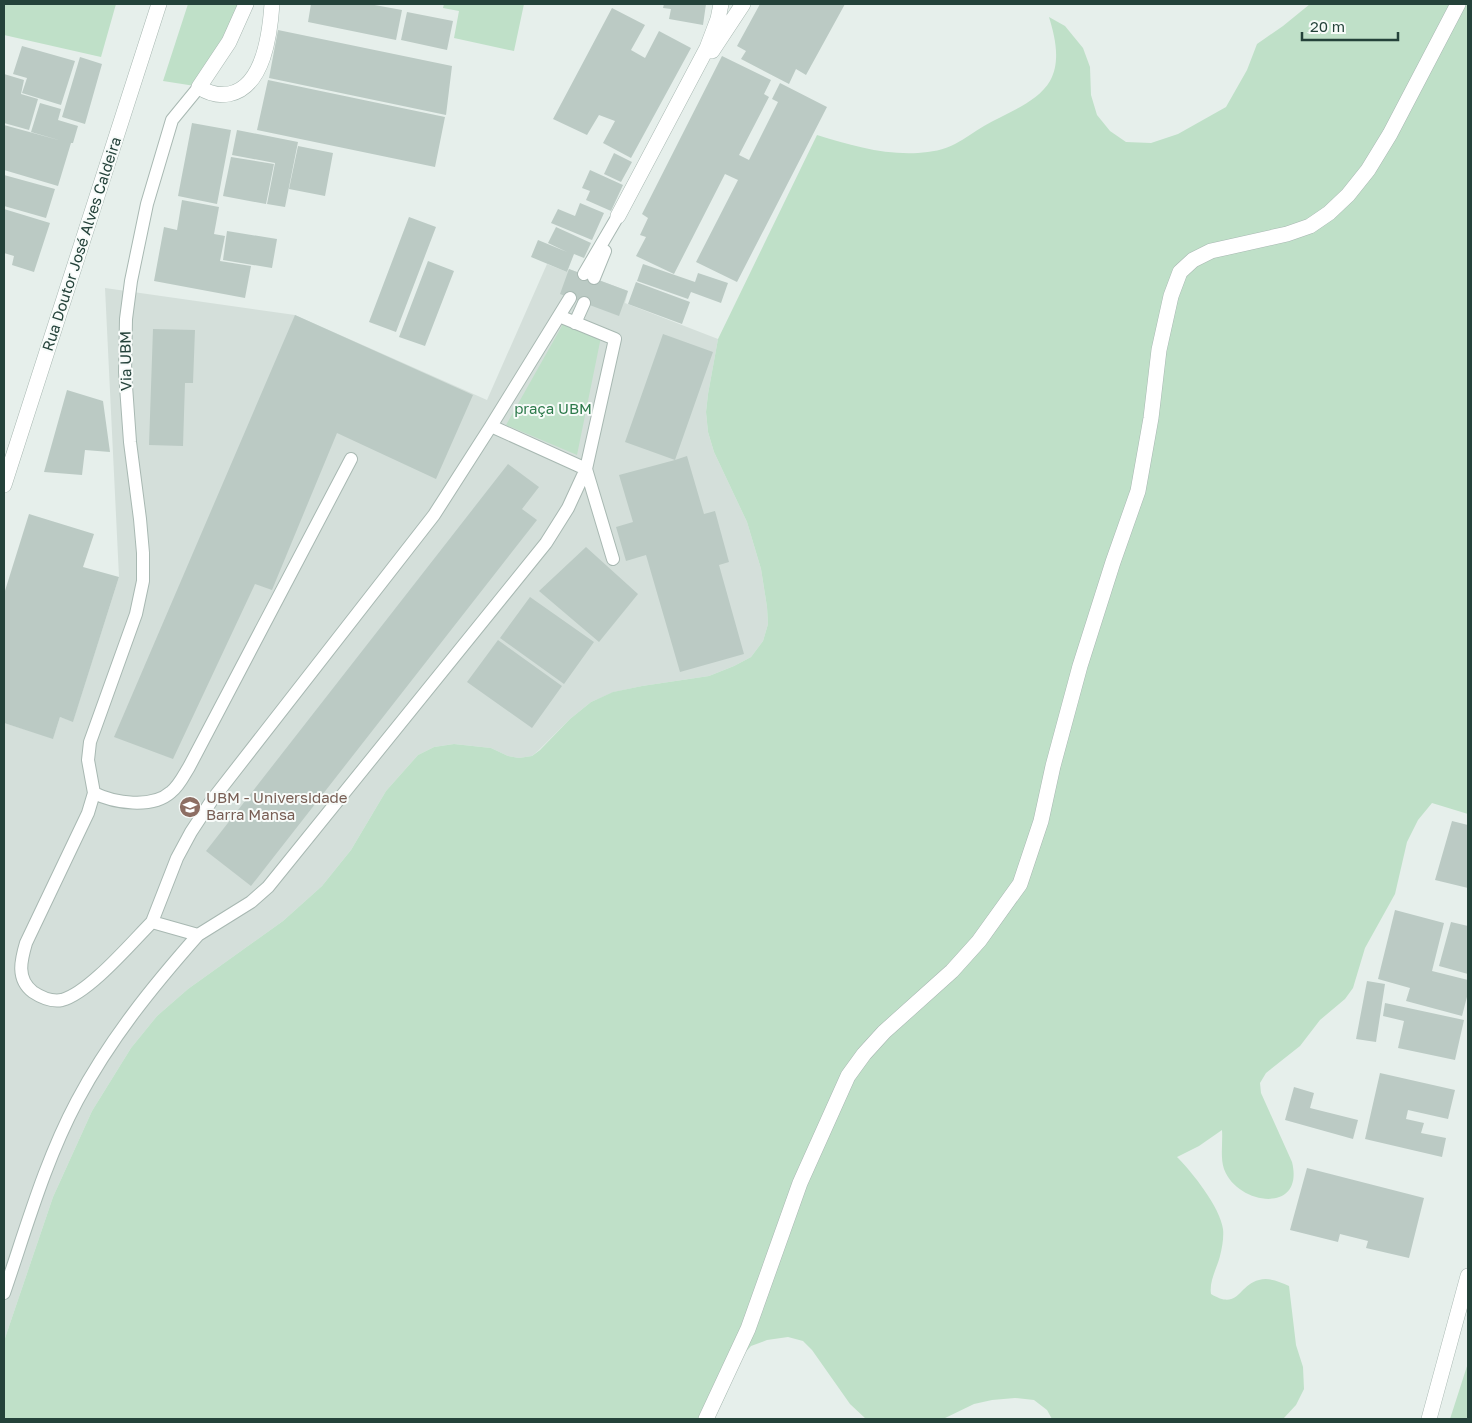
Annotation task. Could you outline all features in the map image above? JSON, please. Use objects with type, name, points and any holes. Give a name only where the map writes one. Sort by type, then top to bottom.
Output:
[{"type":"street","name":"Rua Doutor José Alves Caldeira","points":[[4,485],[159,4]]},
{"type":"street","points":[[246,4],[229,42],[199,88],[212,94],[225,94],[233,93],[249,83],[255,75],[266,47],[272,4]]},
{"type":"street","points":[[618,216],[707,48],[716,25],[721,4]]},
{"type":"street","points":[[693,75],[716,45],[743,4]]},
{"type":"street","points":[[706,1419],[748,1329],[800,1182],[848,1076],[864,1054],[884,1032],[952,971],[980,941],[1020,884],[1041,821],[1080,666],[1138,491],[1151,418],[1158,350],[1171,296],[1180,272],[1193,260],[1211,251],[1287,234],[1310,226],[1329,213],[1348,195],[1368,170],[1390,134],[1458,4]]},
{"type":"street","points":[[1429,1419],[1468,1276]]},
{"type":"lane","name":"Via UBM","points":[[94,793],[88,760],[90,742],[136,614],[143,581],[143,553],[130,442],[125,372],[126,319],[130,281],[147,204],[172,120],[199,88]]},
{"type":"lane","points":[[589,276],[618,216]]},
{"type":"lane","points":[[350,459],[189,767],[172,792],[156,800],[136,803],[115,801],[94,793],[88,814],[26,942],[21,963],[22,977],[30,989],[44,998],[56,1000],[67,998],[85,987],[152,922],[177,858],[212,800],[434,515],[570,298]]},
{"type":"lane","points":[[576,323],[584,303]]},
{"type":"lane","points":[[4,1293],[51,1158],[76,1102],[98,1063],[124,1024],[198,935],[243,908],[268,887],[546,543],[568,508],[586,469],[615,339],[559,316]]},
{"type":"lane","points":[[491,426],[586,469],[614,558]]},
{"type":"lane","points":[[152,922],[198,935]]},
{"type":"shaded area","name":"UBM - Universidade Barra Mansa","points":[[547,264],[567,272],[569,269],[628,291],[625,303],[718,339],[706,412],[708,432],[714,452],[747,522],[761,569],[768,624],[763,641],[751,657],[709,676],[614,692],[591,702],[570,719],[532,756],[519,758],[508,756],[491,748],[454,744],[434,747],[418,755],[386,791],[351,850],[322,886],[283,921],[188,989],[157,1016],[131,1048],[92,1111],[53,1197],[4,1341],[4,723],[53,738],[60,717],[73,721],[119,577],[105,288],[295,315],[487,400]]},
{"type":"green space","points":[[4,4],[116,4],[101,57],[4,35]]},
{"type":"green space","points":[[188,4],[240,4],[218,49],[195,86],[163,81]]},
{"type":"green space","points":[[444,4],[524,4],[514,51],[454,38],[459,11],[443,8]]},
{"type":"green space","points":[[1310,4],[1468,4],[1468,814],[1432,803],[1418,820],[1407,842],[1395,894],[1365,948],[1353,988],[1345,999],[1320,1020],[1300,1046],[1266,1073],[1260,1083],[1261,1093],[1292,1162],[1293,1179],[1289,1191],[1280,1197],[1268,1199],[1255,1197],[1242,1191],[1231,1181],[1223,1164],[1222,1130],[1199,1146],[1177,1157],[1190,1171],[1211,1201],[1221,1220],[1223,1239],[1219,1261],[1212,1279],[1211,1294],[1227,1300],[1238,1295],[1252,1283],[1263,1279],[1274,1280],[1289,1286],[1296,1345],[1303,1367],[1304,1389],[1296,1405],[1283,1419],[1052,1419],[1047,1410],[1034,1400],[1015,1398],[974,1404],[943,1419],[866,1419],[850,1404],[812,1350],[803,1341],[788,1337],[767,1340],[751,1346],[742,1356],[714,1419],[4,1419],[4,1341],[53,1197],[92,1111],[131,1048],[157,1016],[188,989],[283,921],[322,886],[351,850],[386,791],[418,755],[434,747],[454,744],[491,748],[508,756],[519,758],[532,756],[570,719],[591,702],[613,692],[709,676],[751,657],[763,641],[768,624],[761,569],[747,522],[714,452],[708,432],[706,412],[718,339],[817,135],[854,146],[879,151],[905,153],[928,152],[955,144],[1020,107],[1044,89],[1050,81],[1055,65],[1056,49],[1049,17],[1065,26],[1083,48],[1090,67],[1091,95],[1097,115],[1110,131],[1126,142],[1151,143],[1178,134],[1226,107],[1247,70],[1257,44]]},
{"type":"green space","name":"praça UBM","points":[[563,324],[601,337],[577,455],[506,425]]},
{"type":"green space","points":[[1468,1363],[1468,1419],[1450,1419]]},
{"type":"building","points":[[311,4],[369,4],[402,10],[396,40],[308,22]]},
{"type":"building","points":[[664,4],[706,4],[703,25],[669,19],[671,9],[663,8]]},
{"type":"building","points":[[760,4],[845,4],[806,75],[796,69],[789,84],[741,59],[746,51],[737,46]]},
{"type":"building","points":[[612,8],[645,25],[631,50],[645,58],[659,31],[691,48],[631,158],[603,143],[615,121],[599,115],[587,135],[553,119]]},
{"type":"building","points":[[407,12],[453,21],[447,50],[401,40]]},
{"type":"building","points":[[278,30],[452,66],[446,115],[269,78]]},
{"type":"building","points":[[22,46],[75,61],[61,105],[22,93],[27,78],[13,74]]},
{"type":"building","points":[[722,56],[771,80],[764,94],[769,97],[739,155],[749,160],[778,102],[772,99],[780,83],[827,107],[737,282],[696,262],[738,180],[725,174],[674,274],[636,256],[646,237],[640,235],[648,218],[642,214]]},
{"type":"building","points":[[80,57],[102,64],[85,124],[62,117]]},
{"type":"building","points":[[4,74],[24,80],[21,94],[38,99],[29,130],[4,123]]},
{"type":"building","points":[[268,80],[445,117],[435,167],[257,130]]},
{"type":"building","points":[[40,103],[61,109],[58,120],[78,126],[58,186],[4,170],[4,125],[62,141],[31,132]]},
{"type":"building","points":[[192,123],[231,130],[217,204],[178,196]]},
{"type":"building","points":[[237,130],[298,142],[285,207],[267,204],[275,163],[232,155]]},
{"type":"building","points":[[298,146],[333,153],[325,196],[289,189]]},
{"type":"building","points":[[614,153],[632,162],[621,182],[604,174]]},
{"type":"building","points":[[231,157],[274,164],[266,204],[223,196]]},
{"type":"building","points":[[590,170],[623,185],[611,211],[586,200],[590,191],[582,188]]},
{"type":"building","points":[[4,175],[55,189],[46,218],[4,206]]},
{"type":"building","points":[[182,200],[219,207],[214,234],[225,236],[220,261],[251,266],[245,298],[154,281],[164,227],[177,230]]},
{"type":"building","points":[[580,203],[604,213],[592,240],[551,223],[558,209],[575,216]]},
{"type":"building","points":[[4,209],[50,223],[34,272],[12,265],[14,256],[4,253]]},
{"type":"building","points":[[409,217],[436,227],[396,332],[369,322]]},
{"type":"building","points":[[556,227],[591,243],[584,258],[574,254],[567,272],[531,257],[538,240],[567,252],[548,243]]},
{"type":"building","points":[[227,231],[277,239],[272,268],[223,260]]},
{"type":"building","points":[[428,261],[454,271],[425,346],[399,337]]},
{"type":"building","points":[[643,264],[695,282],[698,273],[728,283],[721,303],[691,292],[688,299],[637,281]]},
{"type":"building","points":[[569,269],[628,291],[619,316],[560,294]]},
{"type":"building","points":[[636,282],[690,302],[682,324],[628,304]]},
{"type":"building","points":[[295,315],[473,395],[436,479],[337,433],[272,590],[255,584],[173,759],[114,737]]},
{"type":"building","points":[[153,329],[195,330],[193,383],[185,383],[183,446],[149,445]]},
{"type":"building","points":[[663,334],[713,352],[675,460],[625,442]]},
{"type":"building","points":[[67,390],[103,401],[110,452],[85,450],[82,475],[44,472]]},
{"type":"building","points":[[687,456],[704,514],[715,511],[729,562],[719,565],[744,654],[680,672],[646,555],[626,561],[616,527],[633,522],[619,475]]},
{"type":"building","points":[[508,464],[539,487],[522,509],[537,520],[251,886],[206,851]]},
{"type":"building","points":[[29,514],[94,534],[83,567],[119,577],[73,722],[60,717],[53,739],[4,723],[4,594]]},
{"type":"building","points":[[586,547],[638,594],[599,642],[539,591]]},
{"type":"building","points":[[530,597],[594,642],[564,684],[500,638]]},
{"type":"building","points":[[498,640],[562,686],[532,728],[467,682]]},
{"type":"building","points":[[1452,821],[1468,825],[1468,888],[1435,880]]},
{"type":"building","points":[[1395,910],[1444,923],[1432,971],[1468,980],[1468,993],[1462,1016],[1406,1001],[1410,988],[1378,979]]},
{"type":"building","points":[[1451,922],[1468,926],[1468,974],[1439,966]]},
{"type":"building","points":[[1367,981],[1385,984],[1376,1042],[1356,1039]]},
{"type":"building","points":[[1385,1003],[1464,1020],[1455,1060],[1398,1048],[1404,1021],[1383,1016]]},
{"type":"building","points":[[1380,1073],[1455,1090],[1448,1119],[1408,1110],[1406,1119],[1424,1123],[1421,1133],[1446,1138],[1442,1157],[1365,1139]]},
{"type":"building","points":[[1294,1087],[1314,1093],[1310,1108],[1358,1120],[1353,1139],[1285,1120]]},
{"type":"building","points":[[1307,1168],[1424,1198],[1409,1258],[1366,1248],[1368,1241],[1340,1234],[1338,1242],[1290,1230]]},
{"type":"place","name":"UBM - Universidade Barra Mansa","points":[[190,807]]}]
